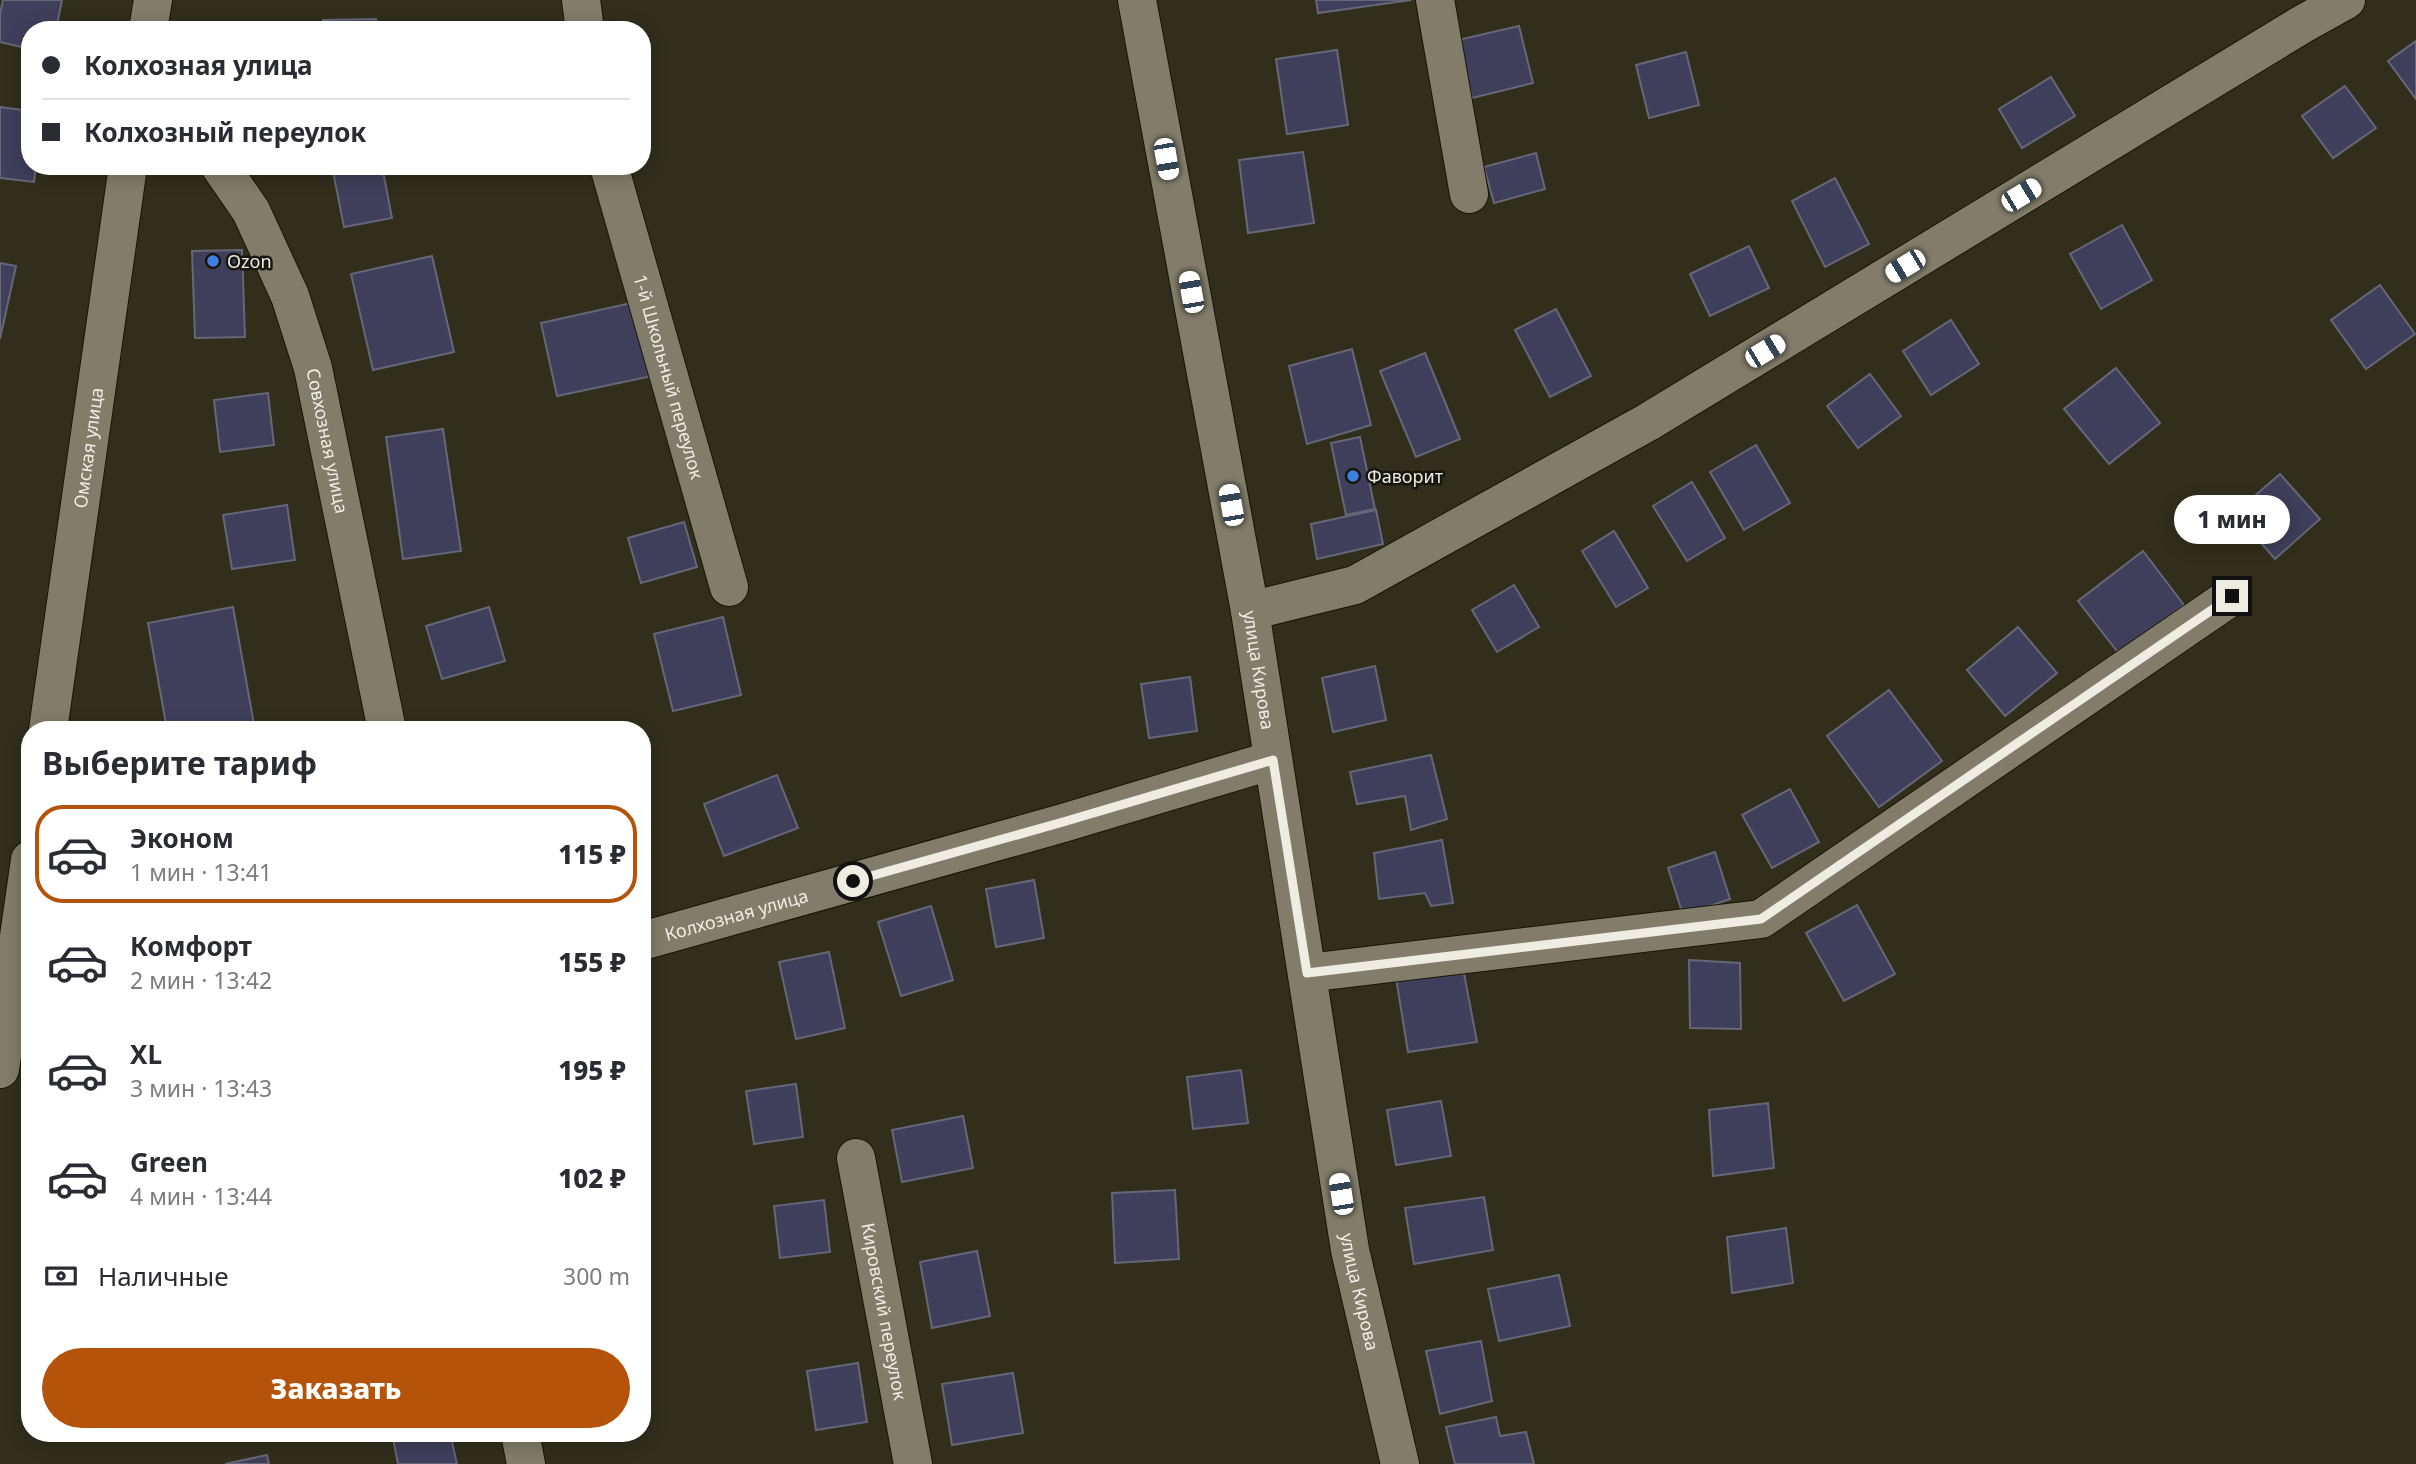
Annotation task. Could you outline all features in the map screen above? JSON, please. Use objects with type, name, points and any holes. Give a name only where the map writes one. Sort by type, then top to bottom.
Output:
[{"type":"street","points":[[150,21],[153,0]]},
{"type":"street","points":[[581,0],[584,21]]},
{"type":"street","name":"улица Кирова","points":[[1137,0],[1250,611],[1350,1250],[1400,1464]]},
{"type":"street","points":[[1435,0],[1469,194]]},
{"type":"street","points":[[1250,611],[1354,585],[1625,435],[2290,13],[2346,0]]},
{"type":"street","name":"Омская улица","points":[[49,721],[127,175]]},
{"type":"street","name":"Совхозная улица","points":[[226,175],[251,212],[273,260],[289,296],[313,368],[385,721]]},
{"type":"street","name":"1-й Школьный переулок","points":[[612,175],[729,587]]},
{"type":"street","points":[[1307,973],[1761,919],[2232,596]]},
{"type":"street","name":"Колхозная улица","points":[[651,938],[1273,760]]},
{"type":"street","points":[[0,1069],[21,923]]},
{"type":"street","name":"Кировский переулок","points":[[856,1158],[913,1464]]},
{"type":"street","points":[[522,1442],[526,1464]]},
{"type":"building","points":[[3,0],[62,0],[58,21],[21,21],[21,47],[0,42]]},
{"type":"building","points":[[1316,0],[1411,0],[1318,13]]},
{"type":"building","points":[[376,19],[376,21],[323,21]]},
{"type":"building","points":[[1519,26],[1533,83],[1472,98],[1458,40]]},
{"type":"building","points":[[2416,41],[2416,99],[2388,61]]},
{"type":"building","points":[[1337,50],[1348,125],[1287,134],[1276,59]]},
{"type":"building","points":[[1686,52],[1699,105],[1649,118],[1636,65]]},
{"type":"building","points":[[2051,77],[2075,116],[2022,148],[1999,109]]},
{"type":"building","points":[[2345,86],[2376,128],[2333,158],[2302,116]]},
{"type":"building","points":[[0,107],[21,110],[21,175],[35,175],[34,182],[0,178]]},
{"type":"building","points":[[1303,152],[1314,223],[1248,233],[1239,160]]},
{"type":"building","points":[[1536,153],[1545,189],[1494,203],[1484,167]]},
{"type":"building","points":[[334,175],[384,175],[392,218],[344,227]]},
{"type":"building","points":[[1835,178],[1869,244],[1825,267],[1792,201]]},
{"type":"building","points":[[2122,225],[2152,280],[2101,309],[2070,254]]},
{"type":"building","points":[[1749,246],[1769,288],[1710,316],[1690,274]]},
{"type":"building","points":[[242,250],[245,337],[195,338],[192,251]]},
{"type":"building","points":[[432,256],[454,352],[373,370],[351,274]]},
{"type":"building","points":[[0,263],[16,266],[0,339]]},
{"type":"building","points":[[2380,285],[2415,334],[2366,369],[2331,320]]},
{"type":"building","points":[[636,302],[652,376],[557,396],[541,323]]},
{"type":"building","points":[[1556,309],[1591,376],[1550,397],[1515,330]]},
{"type":"building","points":[[1951,320],[1979,364],[1931,395],[1903,351]]},
{"type":"building","points":[[1352,349],[1371,425],[1307,444],[1289,366]]},
{"type":"building","points":[[1425,353],[1460,439],[1416,457],[1380,371]]},
{"type":"building","points":[[2116,368],[2160,423],[2109,464],[2064,409]]},
{"type":"building","points":[[1870,374],[1901,416],[1858,448],[1827,406]]},
{"type":"building","points":[[268,393],[274,445],[220,452],[214,400]]},
{"type":"building","points":[[443,429],[461,551],[403,559],[386,437]]},
{"type":"building","name":"Фаворит","points":[[1360,437],[1375,509],[1346,515],[1331,443]]},
{"type":"building","points":[[1756,445],[1790,503],[1744,530],[1710,472]]},
{"type":"building","points":[[2280,474],[2320,519],[2275,559],[2235,513]]},
{"type":"building","points":[[1692,482],[1725,538],[1687,561],[1653,506]]},
{"type":"building","points":[[287,505],[295,560],[232,569],[223,515]]},
{"type":"building","points":[[1376,510],[1383,544],[1317,559],[1311,524]]},
{"type":"building","points":[[684,522],[697,567],[641,583],[628,538]]},
{"type":"building","points":[[1614,531],[1648,588],[1616,607],[1582,551]]},
{"type":"building","points":[[2143,551],[2184,605],[2120,655],[2078,601]]},
{"type":"building","points":[[1514,585],[1539,627],[1497,652],[1472,610]]},
{"type":"building","points":[[233,607],[253,721],[165,721],[148,623]]},
{"type":"building","points":[[489,607],[505,661],[442,679],[426,626]]},
{"type":"building","points":[[723,617],[741,695],[673,711],[654,634]]},
{"type":"building","points":[[2018,627],[2057,673],[2005,716],[1967,670]]},
{"type":"building","points":[[1375,666],[1386,720],[1333,732],[1322,678]]},
{"type":"building","points":[[1190,677],[1197,731],[1149,738],[1141,684]]},
{"type":"building","points":[[1889,690],[1942,761],[1879,807],[1827,736]]},
{"type":"building","points":[[1431,755],[1447,819],[1411,830],[1405,796],[1357,804],[1350,772]]},
{"type":"building","points":[[777,775],[798,828],[724,856],[704,804]]},
{"type":"building","points":[[1790,789],[1819,842],[1772,868],[1742,815]]},
{"type":"building","points":[[1442,840],[1453,903],[1431,906],[1425,893],[1379,899],[1374,853]]},
{"type":"building","points":[[1715,852],[1730,899],[1683,915],[1668,868]]},
{"type":"building","points":[[1034,880],[1044,938],[996,947],[986,889]]},
{"type":"building","points":[[1857,905],[1895,974],[1844,1001],[1806,933]]},
{"type":"building","points":[[931,906],[953,980],[901,996],[878,922]]},
{"type":"building","points":[[829,952],[845,1028],[796,1039],[779,962]]},
{"type":"building","points":[[1689,960],[1740,963],[1741,1029],[1690,1028]]},
{"type":"building","points":[[1463,968],[1477,1042],[1408,1052],[1396,978]]},
{"type":"building","points":[[1241,1070],[1248,1123],[1193,1129],[1187,1077]]},
{"type":"building","points":[[796,1084],[803,1137],[754,1144],[746,1091]]},
{"type":"building","points":[[1441,1101],[1451,1156],[1396,1165],[1387,1110]]},
{"type":"building","points":[[1768,1103],[1774,1168],[1713,1176],[1709,1110]]},
{"type":"building","points":[[963,1116],[973,1168],[902,1182],[892,1130]]},
{"type":"building","points":[[1175,1190],[1179,1259],[1115,1263],[1112,1193]]},
{"type":"building","points":[[1484,1197],[1493,1250],[1414,1264],[1405,1208]]},
{"type":"building","points":[[824,1200],[830,1252],[780,1258],[774,1206]]},
{"type":"building","points":[[1786,1228],[1793,1283],[1732,1293],[1727,1237]]},
{"type":"building","points":[[977,1251],[990,1316],[932,1328],[920,1262]]},
{"type":"building","points":[[1559,1275],[1570,1326],[1499,1341],[1488,1289]]},
{"type":"building","points":[[1481,1341],[1492,1401],[1440,1414],[1426,1351]]},
{"type":"building","points":[[858,1363],[867,1422],[816,1430],[807,1371]]},
{"type":"building","points":[[1013,1373],[1023,1433],[952,1445],[942,1384]]},
{"type":"building","points":[[1496,1417],[1500,1436],[1526,1432],[1534,1464],[1455,1464],[1446,1427]]},
{"type":"building","points":[[394,1442],[452,1442],[457,1464],[398,1464]]},
{"type":"building","points":[[267,1455],[269,1464],[225,1464]]},
{"type":"place","name":"Ozon","points":[[213,261]]},
{"type":"place","name":"Фаворит","points":[[1353,476]]},
{"type":"route","points":[[853,881],[1273,760],[1307,973],[1761,919],[2232,596]]}]
